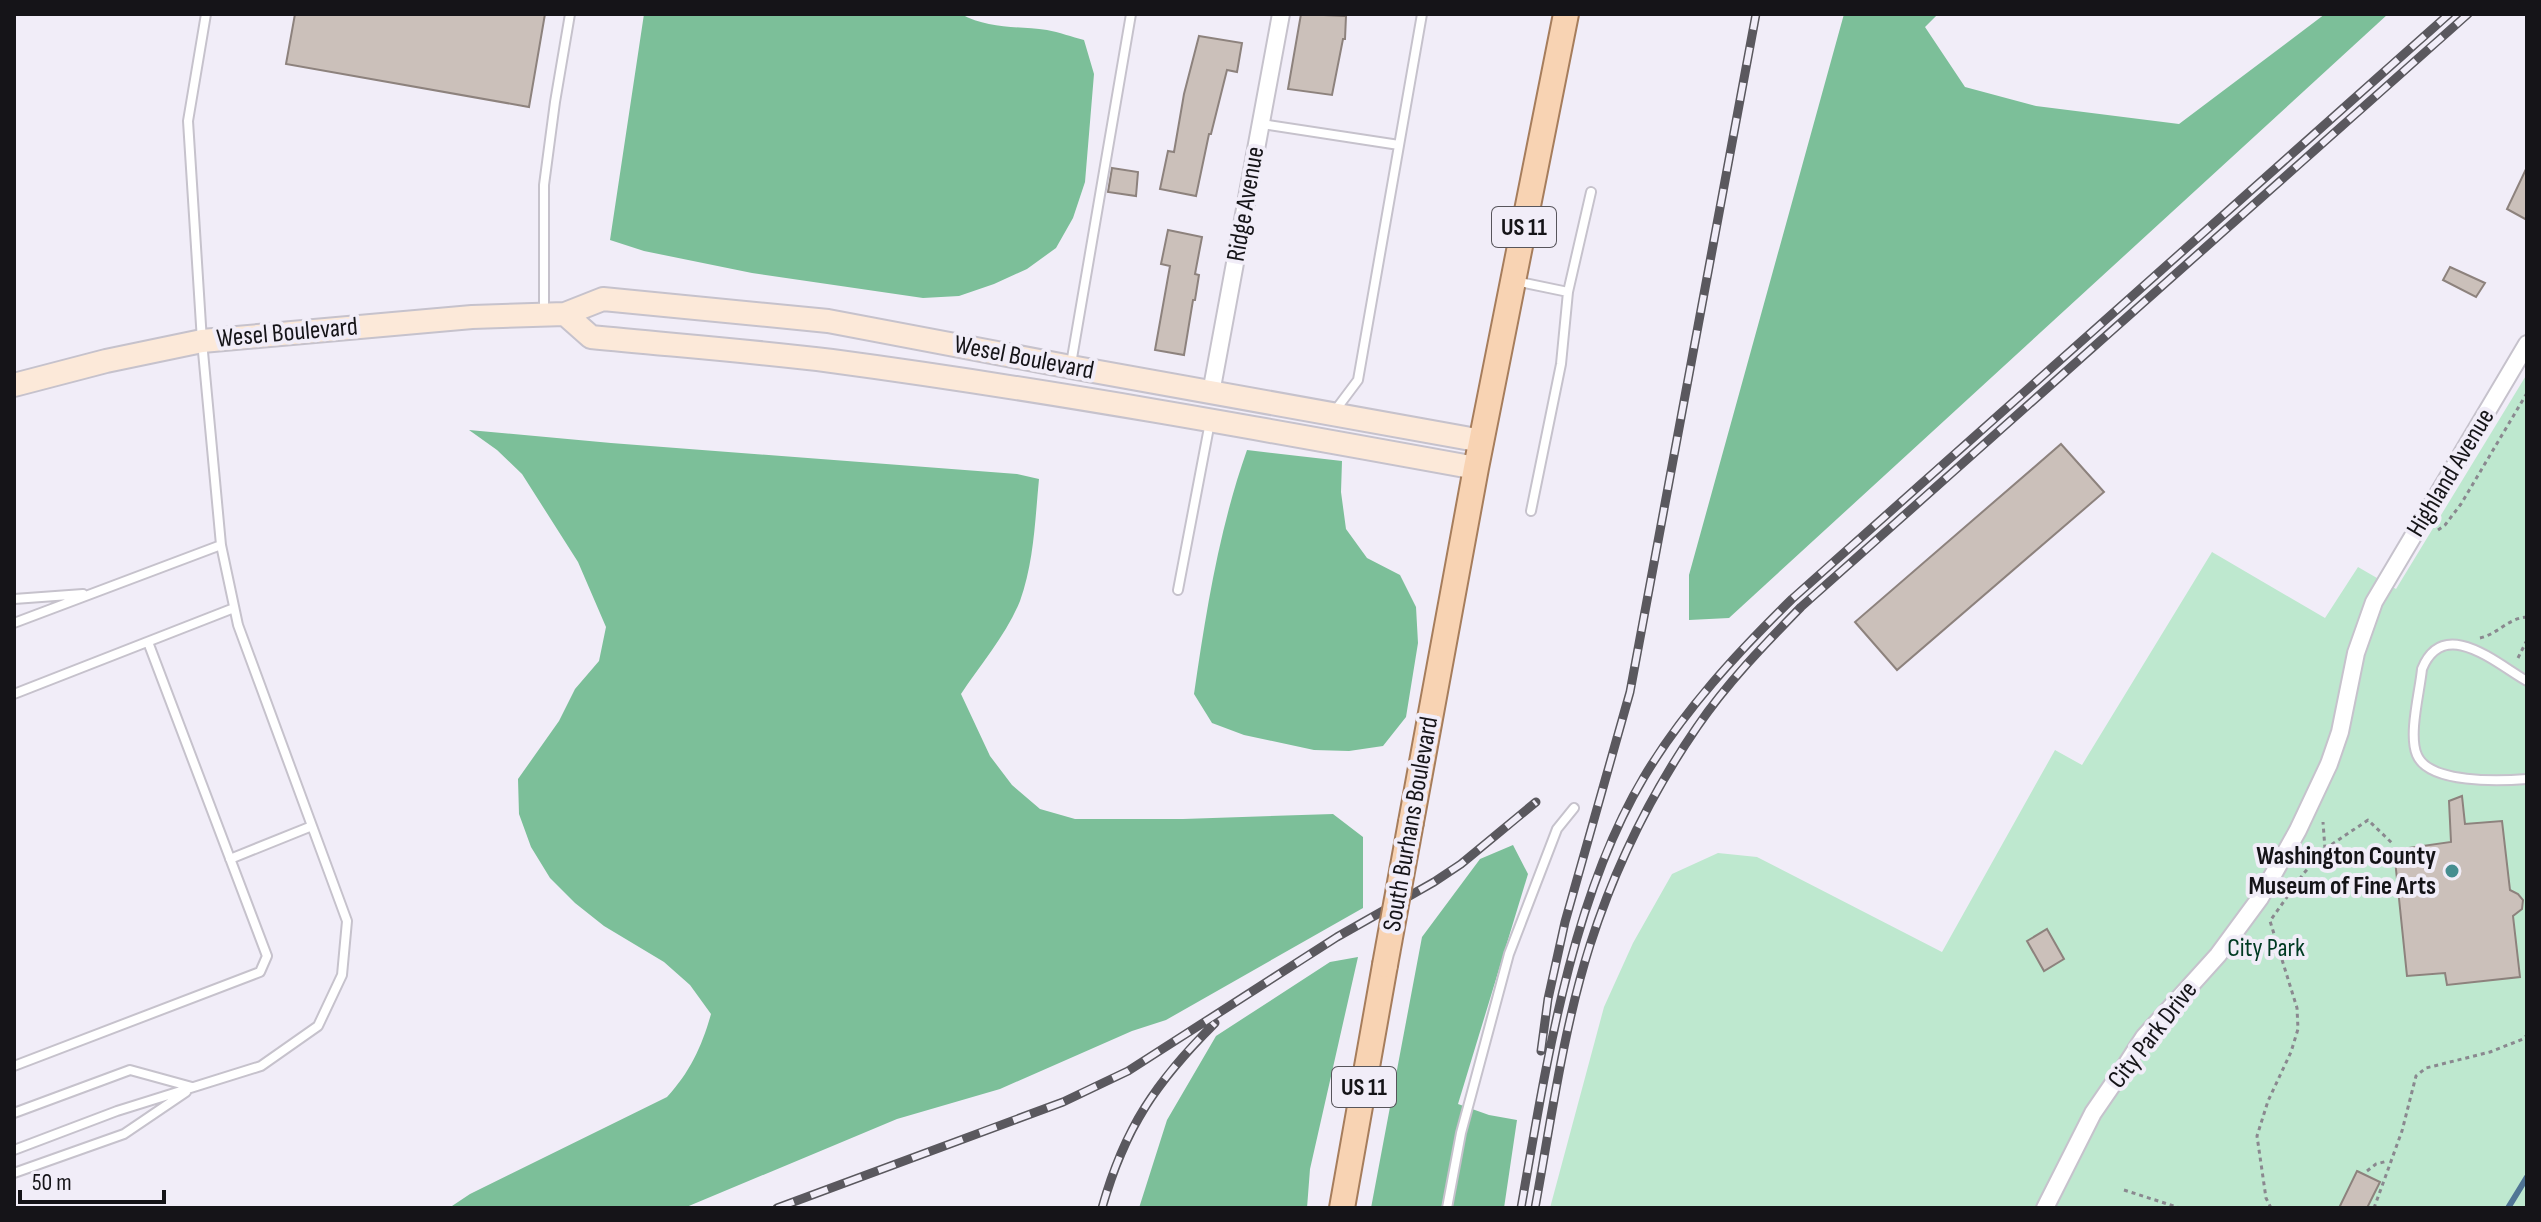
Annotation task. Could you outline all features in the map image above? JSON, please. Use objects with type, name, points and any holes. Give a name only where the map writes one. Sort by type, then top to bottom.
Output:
[{"type":"main road","name":"US 11","points":[[1482,441],[1566,14]]},
{"type":"main road","name":"Wesel Boulevard","points":[[14,385],[106,361],[202,341],[472,317],[554,314],[603,299],[813,319],[1482,441]]},
{"type":"main road","name":"Wesel Boulevard","points":[[554,314],[591,337],[842,363],[1210,421],[1476,468]]},
{"type":"main road","name":"South Burhans Boulevard","points":[[1342,1208],[1482,441]]},
{"type":"street","name":"Ridge Avenue","points":[[1211,393],[1281,14]]},
{"type":"street","name":"Highland Avenue","points":[[2374,602],[2527,344]]},
{"type":"street","name":"City Park Drive","points":[[2045,1208],[2093,1113],[2138,1046],[2218,955],[2260,898],[2298,830],[2329,764],[2340,732],[2356,653],[2374,602]]},
{"type":"lane","points":[[14,1150],[117,1111],[261,1066],[318,1026],[342,975],[347,921],[238,625],[221,545],[202,341],[188,121],[206,14]]},
{"type":"lane","points":[[554,314],[544,185],[570,14]]},
{"type":"lane","points":[[1071,367],[1131,14]]},
{"type":"lane","points":[[1332,415],[1358,380],[1422,14]]},
{"type":"lane","points":[[1261,123],[1399,145]]},
{"type":"lane","points":[[1531,511],[1561,364],[1568,292],[1591,192]]},
{"type":"lane","points":[[1514,281],[1568,292]]},
{"type":"lane","points":[[1178,590],[1210,421]]},
{"type":"lane","points":[[14,623],[221,545]]},
{"type":"lane","points":[[14,599],[96,593]]},
{"type":"lane","points":[[14,694],[234,608]]},
{"type":"lane","points":[[14,1066],[260,972],[267,956],[148,642]]},
{"type":"lane","points":[[2527,681],[2474,648],[2464,645],[2437,650],[2422,669],[2414,747],[2422,764],[2437,773],[2485,780],[2527,779]]},
{"type":"lane","points":[[1447,1208],[1461,1133],[1509,954],[1557,829],[1574,808]]},
{"type":"lane","points":[[230,859],[312,826]]},
{"type":"lane","points":[[14,1113],[130,1070],[193,1087]]},
{"type":"lane","points":[[14,1173],[124,1134],[193,1087]]},
{"type":"path","points":[[2434,532],[2445,525],[2461,504],[2527,393]]},
{"type":"path","points":[[2476,638],[2495,633],[2512,619],[2527,617]]},
{"type":"path","points":[[2510,671],[2527,640]]},
{"type":"path","points":[[2271,1208],[2266,1198],[2257,1136],[2298,1029],[2297,1008],[2270,921],[2325,849],[2368,820],[2393,844]]},
{"type":"path","points":[[2323,821],[2325,849]]},
{"type":"path","points":[[2374,1208],[2402,1131],[2416,1076],[2426,1068],[2490,1052],[2527,1035]]},
{"type":"path","points":[[2518,1041],[2527,1042]]},
{"type":"path","points":[[2367,1171],[2376,1164],[2389,1161]]},
{"type":"path","points":[[2124,1190],[2180,1208]]},
{"type":"green space","points":[[644,14],[961,14],[992,25],[1047,30],[1084,40],[1094,74],[1085,182],[1073,218],[1056,248],[1027,269],[959,296],[923,298],[752,273],[644,251],[610,240]]},
{"type":"green space","points":[[1844,14],[1938,14],[1925,27],[1965,87],[2036,106],[2179,124],[2325,14],[2388,14],[1729,618],[1689,620],[1689,575]]},
{"type":"green space","name":"City Park","points":[[2527,374],[2527,1208],[1550,1208],[1604,1007],[1633,943],[1672,874],[1718,853],[1757,857],[1942,952],[2055,750],[2082,765],[2212,552],[2325,618],[2358,567],[2396,589]]},
{"type":"green space","points":[[469,430],[1017,474],[1039,479],[1031,556],[1020,601],[1001,637],[961,694],[990,756],[1012,785],[1040,809],[1075,819],[1333,814],[1363,837],[1363,908],[1166,1020],[1132,1031],[1000,1089],[897,1119],[684,1208],[449,1208],[470,1194],[667,1097],[694,1058],[711,1014],[690,985],[664,962],[604,926],[575,903],[550,878],[531,847],[519,814],[518,779],[559,721],[575,689],[599,661],[606,627],[578,562],[522,474],[497,450]]},
{"type":"green space","points":[[1247,450],[1342,461],[1341,492],[1346,529],[1367,558],[1400,575],[1416,607],[1418,643],[1406,717],[1383,746],[1349,751],[1314,750],[1244,735],[1212,723],[1194,694],[1221,540]]},
{"type":"green space","points":[[1513,845],[1528,874],[1458,1104],[1489,1115],[1517,1120],[1504,1208],[1371,1208],[1422,937],[1480,859]]},
{"type":"green space","points":[[1358,957],[1310,1169],[1307,1208],[1139,1208],[1167,1120],[1216,1036],[1330,962]]},
{"type":"building","points":[[295,14],[545,14],[529,107],[286,64]]},
{"type":"building","points":[[1301,14],[1346,16],[1345,39],[1332,95],[1288,89]]},
{"type":"building","points":[[1199,36],[1242,43],[1237,72],[1227,70],[1196,196],[1160,189],[1168,151],[1174,152],[1184,94]]},
{"type":"building","points":[[2527,167],[2527,220],[2507,209]]},
{"type":"building","points":[[1112,168],[1138,172],[1136,196],[1108,192]]},
{"type":"building","points":[[1168,230],[1202,237],[1195,274],[1199,275],[1184,355],[1155,350],[1170,266],[1161,264]]},
{"type":"building","points":[[2450,267],[2485,283],[2476,297],[2443,280]]},
{"type":"building","points":[[2061,444],[2104,492],[1897,670],[1855,622]]},
{"type":"building","name":"Washington County Museum of Fine Arts","points":[[2462,796],[2465,824],[2502,821],[2510,890],[2523,900],[2522,909],[2513,916],[2520,977],[2447,985],[2445,973],[2407,976],[2394,850],[2451,842],[2449,801]]},
{"type":"building","points":[[2047,929],[2064,959],[2044,971],[2027,941]]},
{"type":"building","points":[[2357,1171],[2380,1182],[2367,1208],[2339,1208]]},
{"type":"waterway","points":[[2508,1208],[2527,1177]]},
{"type":"railway","points":[[1541,1051],[1548,999],[1565,922],[1630,692],[1756,14]]},
{"type":"railway","points":[[1521,1208],[1551,1042],[1579,931],[1597,877],[1618,825],[1644,777],[1694,705],[1792,599],[2449,14]]},
{"type":"railway","points":[[1535,1208],[1565,1043],[1600,916],[1623,859],[1650,805],[1680,752],[1721,695],[1801,607],[2468,14]]},
{"type":"railway","points":[[777,1208],[1063,1102],[1128,1071],[1337,937],[1434,882],[1461,864],[1536,802]]},
{"type":"railway","points":[[1102,1208],[1121,1153],[1145,1107],[1176,1065],[1215,1023]]},
{"type":"place","name":"Washington County Museum of Fine Arts","points":[[2452,871]]}]
